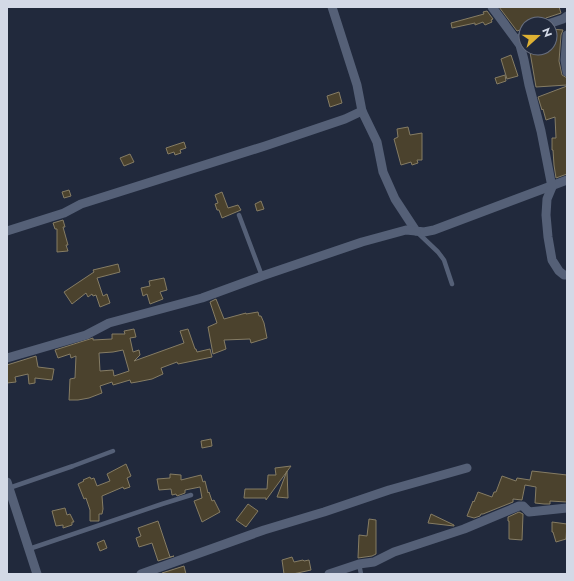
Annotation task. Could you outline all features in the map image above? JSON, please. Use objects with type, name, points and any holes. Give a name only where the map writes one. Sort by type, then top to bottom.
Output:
[{"type":"street","points":[[332,7],[357,85],[362,111],[377,142],[383,172],[396,199],[416,231]]},
{"type":"street","points":[[492,7],[520,45],[541,131],[552,186],[547,204],[548,237],[552,260],[559,271],[564,275],[567,275]]},
{"type":"street","points":[[565,17],[567,35],[565,60],[567,72]]},
{"type":"street","points":[[7,232],[64,213],[81,204],[265,146],[345,119],[362,111]]},
{"type":"street","points":[[7,358],[86,336],[109,323],[202,298],[362,242],[406,230],[424,232],[434,230],[567,180]]},
{"type":"street","points":[[141,574],[264,530],[389,490],[467,468]]},
{"type":"street","points":[[8,489],[37,574]]},
{"type":"street","points":[[329,574],[359,564],[374,562],[394,552],[464,529],[519,506],[523,506],[529,512],[567,508]]},
{"type":"lane","points":[[239,215],[262,276]]},
{"type":"lane","points":[[416,231],[438,252],[444,260],[452,284]]},
{"type":"lane","points":[[8,489],[113,451]]},
{"type":"lane","points":[[28,549],[192,495]]},
{"type":"lane","points":[[359,564],[360,574]]},
{"type":"building","points":[[499,7],[559,7],[561,13],[552,16],[518,16],[517,31]]},
{"type":"building","points":[[487,11],[493,19],[491,20],[492,22],[485,25],[483,22],[475,25],[475,23],[452,28],[451,23],[484,14],[483,12]]},
{"type":"building","points":[[558,30],[563,30],[561,35],[559,61],[562,75],[567,78],[567,85],[536,87],[531,56],[558,56]]},
{"type":"building","points":[[511,55],[518,76],[507,79],[501,59]]},
{"type":"building","points":[[505,75],[506,81],[497,84],[495,78]]},
{"type":"building","points":[[567,86],[567,174],[556,178],[552,150],[552,138],[556,138],[555,117],[546,120],[538,97]]},
{"type":"building","points":[[339,92],[342,103],[330,107],[327,96]]},
{"type":"building","points":[[408,127],[410,135],[422,133],[422,160],[417,160],[418,163],[412,165],[411,162],[401,165],[394,139],[398,137],[397,129]]},
{"type":"building","points":[[184,142],[186,148],[180,150],[181,153],[175,155],[174,152],[168,154],[166,148]]},
{"type":"building","points":[[130,154],[134,162],[124,166],[120,158]]},
{"type":"building","points":[[69,190],[71,196],[64,198],[62,192]]},
{"type":"building","points":[[222,192],[228,208],[238,205],[241,210],[222,218],[215,204],[218,203],[215,195]]},
{"type":"building","points":[[261,201],[264,209],[257,211],[255,204]]},
{"type":"building","points":[[63,220],[68,251],[57,252],[57,229],[55,229],[53,223]]},
{"type":"building","points":[[118,264],[120,272],[97,278],[103,296],[107,294],[110,303],[100,307],[96,295],[93,296],[92,294],[88,297],[86,293],[72,304],[64,292],[94,272],[93,270]]},
{"type":"building","points":[[164,278],[167,290],[160,292],[163,299],[150,304],[147,294],[143,296],[141,288],[150,286],[149,281]]},
{"type":"building","points":[[216,299],[224,319],[246,313],[258,312],[264,323],[267,338],[251,343],[250,339],[224,340],[226,349],[213,354],[208,327],[217,323],[210,302]]},
{"type":"building","points":[[134,329],[136,337],[130,338],[133,352],[139,350],[140,355],[134,361],[184,343],[180,331],[188,329],[197,352],[210,349],[212,357],[178,364],[177,362],[161,368],[163,374],[152,379],[131,383],[130,380],[113,385],[112,382],[100,386],[102,393],[89,398],[69,400],[70,379],[75,378],[76,356],[71,358],[70,354],[58,358],[55,350],[93,338],[93,340],[112,339],[112,334],[125,334],[124,331]],"holes":[[[123,350],[129,371],[114,376],[113,370],[100,371],[99,353]]]},
{"type":"building","points":[[36,356],[38,367],[54,369],[52,380],[35,378],[35,383],[29,384],[28,374],[15,377],[16,382],[7,383],[7,365]]},
{"type":"building","points":[[211,439],[212,446],[202,448],[201,441]]},
{"type":"building","points":[[126,464],[131,476],[127,478],[130,487],[124,489],[123,487],[102,496],[103,509],[102,514],[99,514],[99,521],[90,521],[90,510],[86,498],[84,499],[78,484],[90,477],[91,479],[94,478],[97,486],[110,481],[107,474]]},
{"type":"building","points":[[291,466],[266,500],[266,498],[244,498],[245,489],[267,489],[268,475],[276,475],[275,468]]},
{"type":"building","points":[[287,471],[288,498],[277,497]]},
{"type":"building","points":[[532,471],[567,475],[567,502],[550,501],[550,504],[535,503],[536,487],[525,485],[522,500],[513,499],[513,502],[474,518],[467,516],[478,492],[492,497],[494,492],[496,492],[502,476],[516,481],[517,478],[530,480]]},
{"type":"building","points":[[170,474],[181,475],[181,480],[201,475],[203,482],[205,481],[212,501],[214,500],[220,512],[202,522],[194,501],[202,498],[200,487],[185,490],[185,493],[177,496],[176,494],[172,495],[171,489],[159,490],[157,479],[170,478]]},
{"type":"building","points":[[248,504],[258,511],[246,527],[236,520]]},
{"type":"building","points":[[65,508],[67,515],[70,514],[74,522],[72,522],[72,525],[63,528],[63,525],[56,526],[52,511]]},
{"type":"building","points":[[519,512],[523,514],[522,540],[509,539],[508,517]]},
{"type":"building","points":[[431,514],[454,525],[454,526],[428,523]]},
{"type":"building","points":[[369,519],[376,520],[376,554],[358,558],[359,535],[367,536]]},
{"type":"building","points":[[158,521],[170,557],[174,556],[158,561],[152,543],[139,547],[136,538],[141,536],[138,528]]},
{"type":"building","points":[[552,522],[567,524],[566,539],[556,542],[552,532]]},
{"type":"building","points":[[104,540],[107,548],[100,551],[97,543]]},
{"type":"building","points":[[292,557],[294,562],[309,560],[311,570],[293,574],[284,574],[282,560]]},
{"type":"building","points":[[184,566],[186,574],[162,573]]}]
